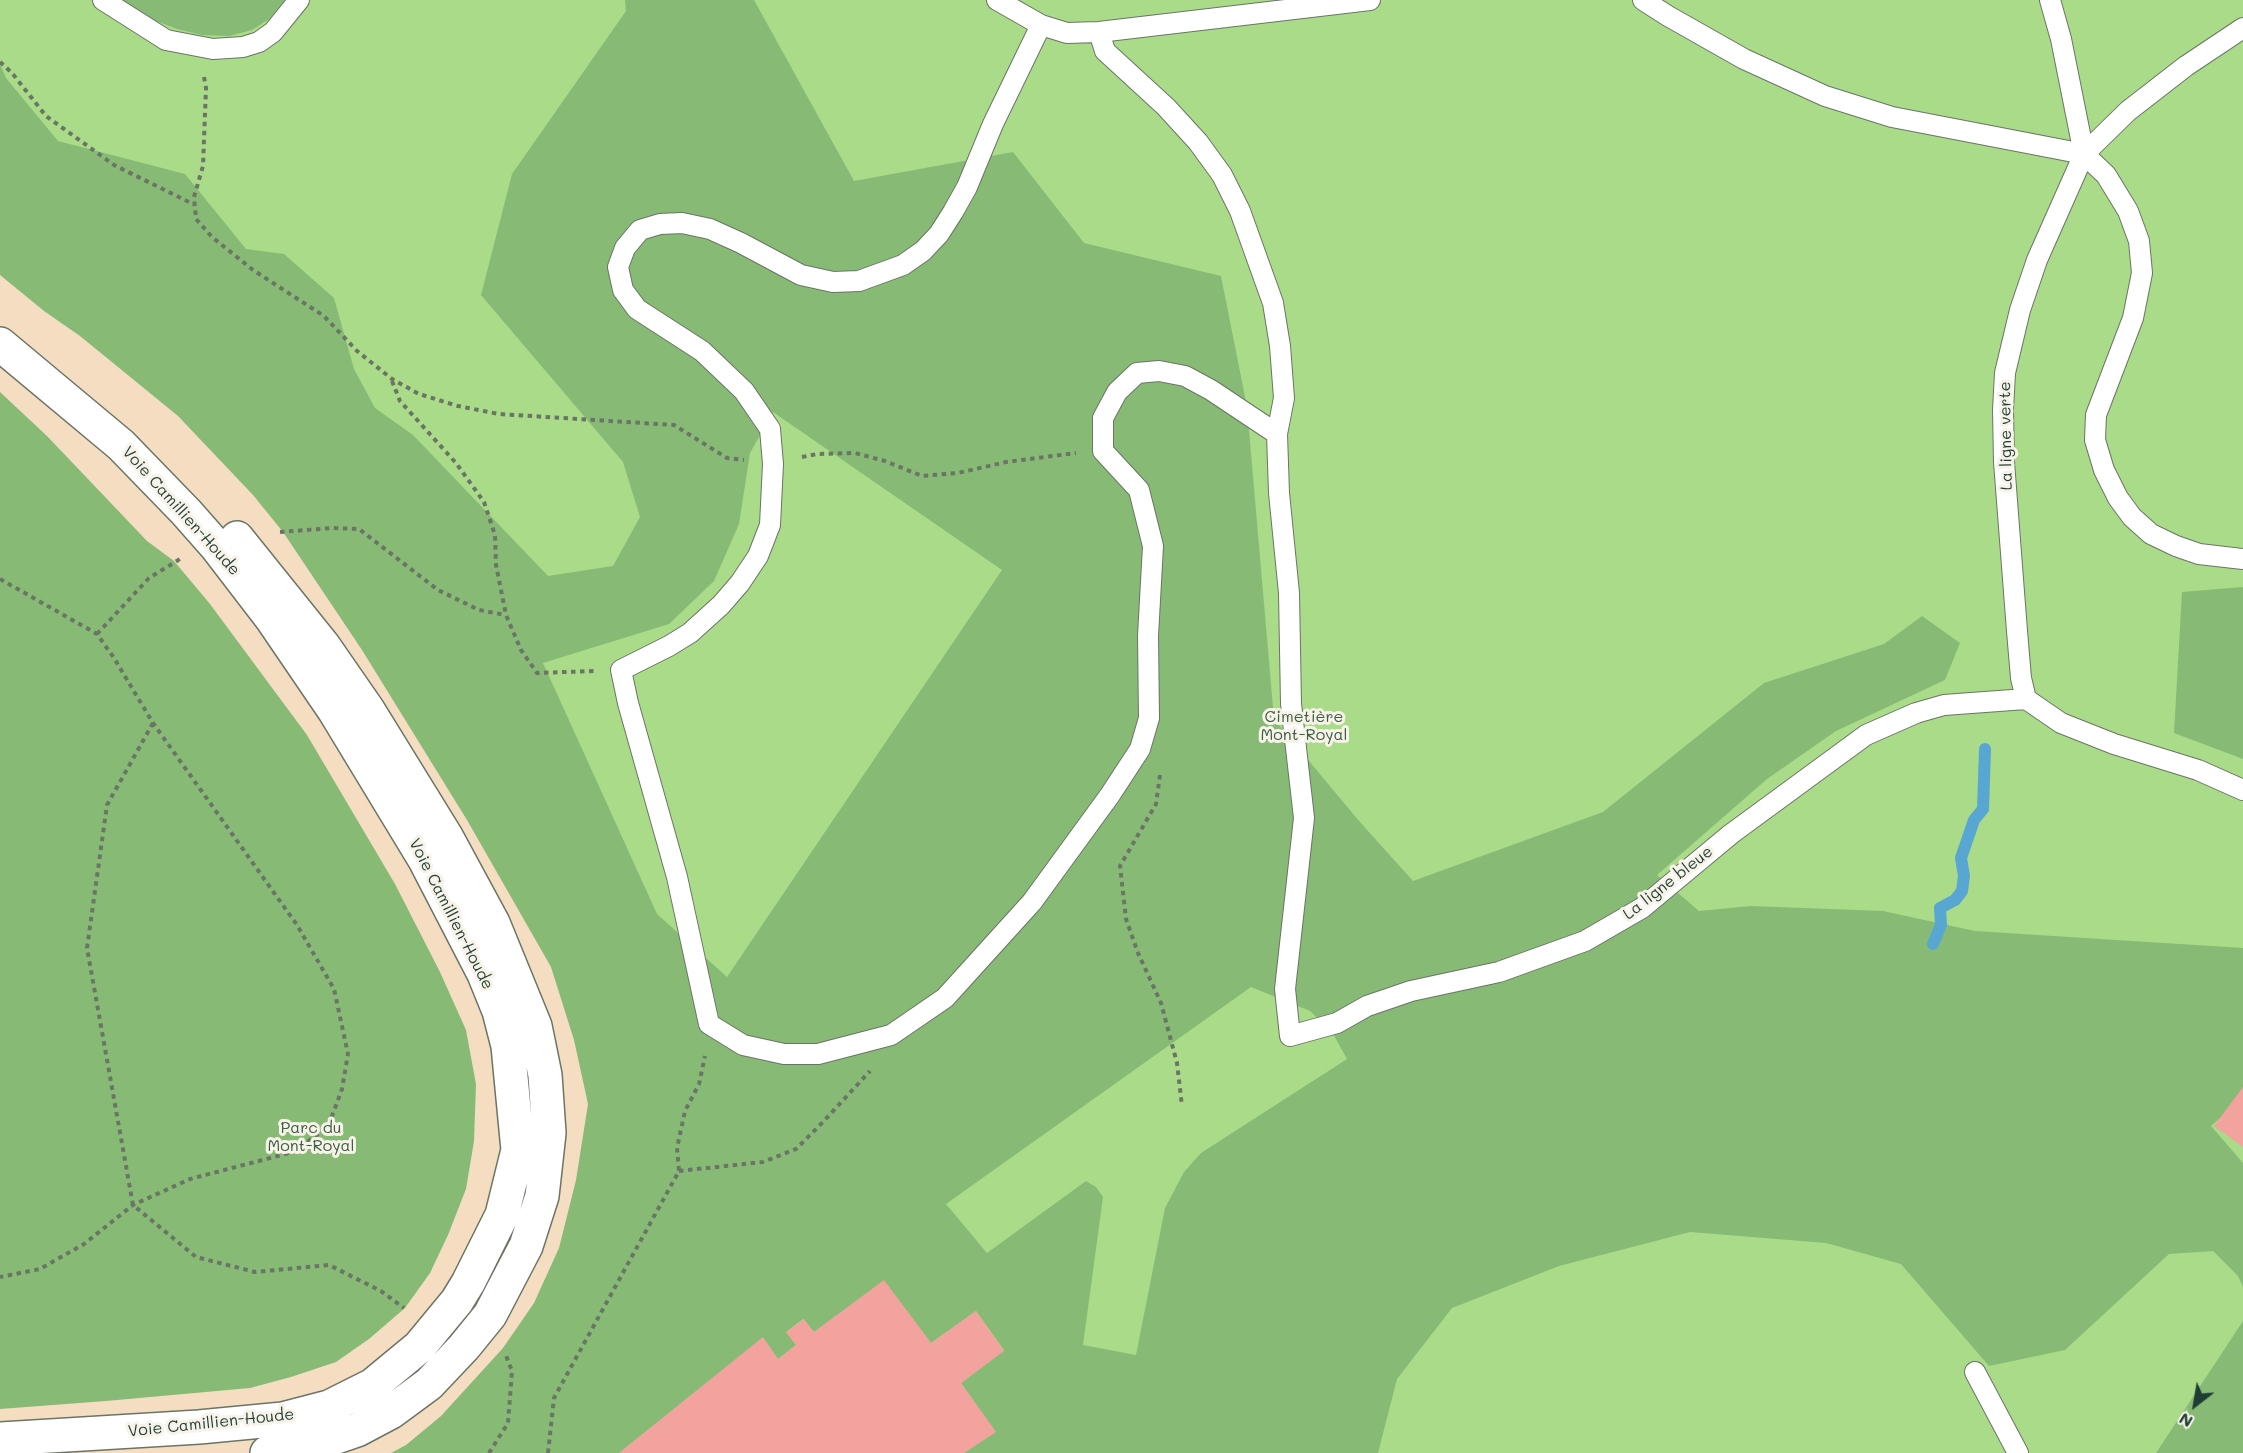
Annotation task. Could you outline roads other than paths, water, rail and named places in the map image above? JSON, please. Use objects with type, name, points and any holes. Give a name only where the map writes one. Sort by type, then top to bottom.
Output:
[{"type":"street","name":"Voie Camillien-Houde","points":[[0,321],[129,426],[240,541],[323,645],[368,710],[447,838],[494,923],[535,1026],[545,1075],[549,1133],[542,1196],[526,1246],[490,1316],[429,1384],[391,1412],[357,1430],[325,1441],[267,1453]]},
{"type":"street","name":"Voie Camillien-Houde","points":[[0,344],[122,445],[216,546],[310,674],[425,860],[484,974],[499,1011],[508,1046],[518,1149],[502,1215],[485,1253],[457,1301],[418,1347],[373,1385],[329,1407],[283,1419],[0,1439]]},
{"type":"lane","points":[[103,0],[166,40],[213,50],[243,47],[259,42],[273,32],[298,0]]},
{"type":"lane","points":[[997,0],[1041,25],[1067,33],[1099,32],[1370,0]]},
{"type":"lane","points":[[1643,0],[1744,59],[1825,96],[1892,117],[2084,154],[2106,175],[2128,211],[2139,241],[2142,273],[2133,318],[2096,415],[2096,440],[2104,470],[2118,498],[2132,517],[2151,534],[2199,554],[2243,559]]},
{"type":"lane","points":[[2050,0],[2061,39],[2084,154]]},
{"type":"lane","points":[[1041,25],[993,124],[967,187],[953,212],[939,234],[923,251],[903,265],[859,281],[833,282],[801,275],[741,243],[710,230],[682,223],[660,224],[640,230],[625,248],[618,267],[623,290],[637,309],[702,351],[744,391],[770,429],[773,464],[770,525],[758,556],[740,583],[721,605],[690,633],[621,670],[628,703],[677,877],[709,1024],[725,1036],[743,1045],[784,1054],[818,1054],[891,1035],[945,998],[1032,902],[1110,795],[1140,749],[1149,717],[1148,636],[1154,546],[1139,490],[1103,451],[1103,418],[1118,392],[1137,373],[1159,371],[1185,376],[1211,390],[1277,434],[1284,398],[1279,335],[1273,303],[1240,211],[1222,175],[1198,142],[1166,106],[1105,51],[1099,32]]},
{"type":"lane","name":"La ligne verte","points":[[2026,699],[2021,678],[2004,462],[2004,373],[2020,310],[2037,260],[2084,154],[2128,111],[2186,66],[2243,27]]},
{"type":"lane","name":"La ligne bleue","points":[[1277,434],[1289,593],[1291,704],[1304,818],[1285,989],[1290,1036],[1337,1023],[1367,1006],[1410,991],[1499,972],[1585,940],[1642,908],[1731,834],[1866,735],[1944,705],[2026,699]]},
{"type":"lane","points":[[2026,699],[2061,723],[2114,744],[2198,770],[2243,790]]},
{"type":"lane","points":[[1975,1372],[2018,1453]]},
{"type":"waterway","points":[[1933,944],[1941,925],[1940,908],[1955,900],[1962,891],[1964,876],[1961,858],[1974,820],[1983,809],[1985,749]]},
{"type":"park label","name":"Cimetière Mont-Royal","points":[[1304,726]]},
{"type":"park label","name":"Parc du Mont-Royal","points":[[311,1137]]}]
